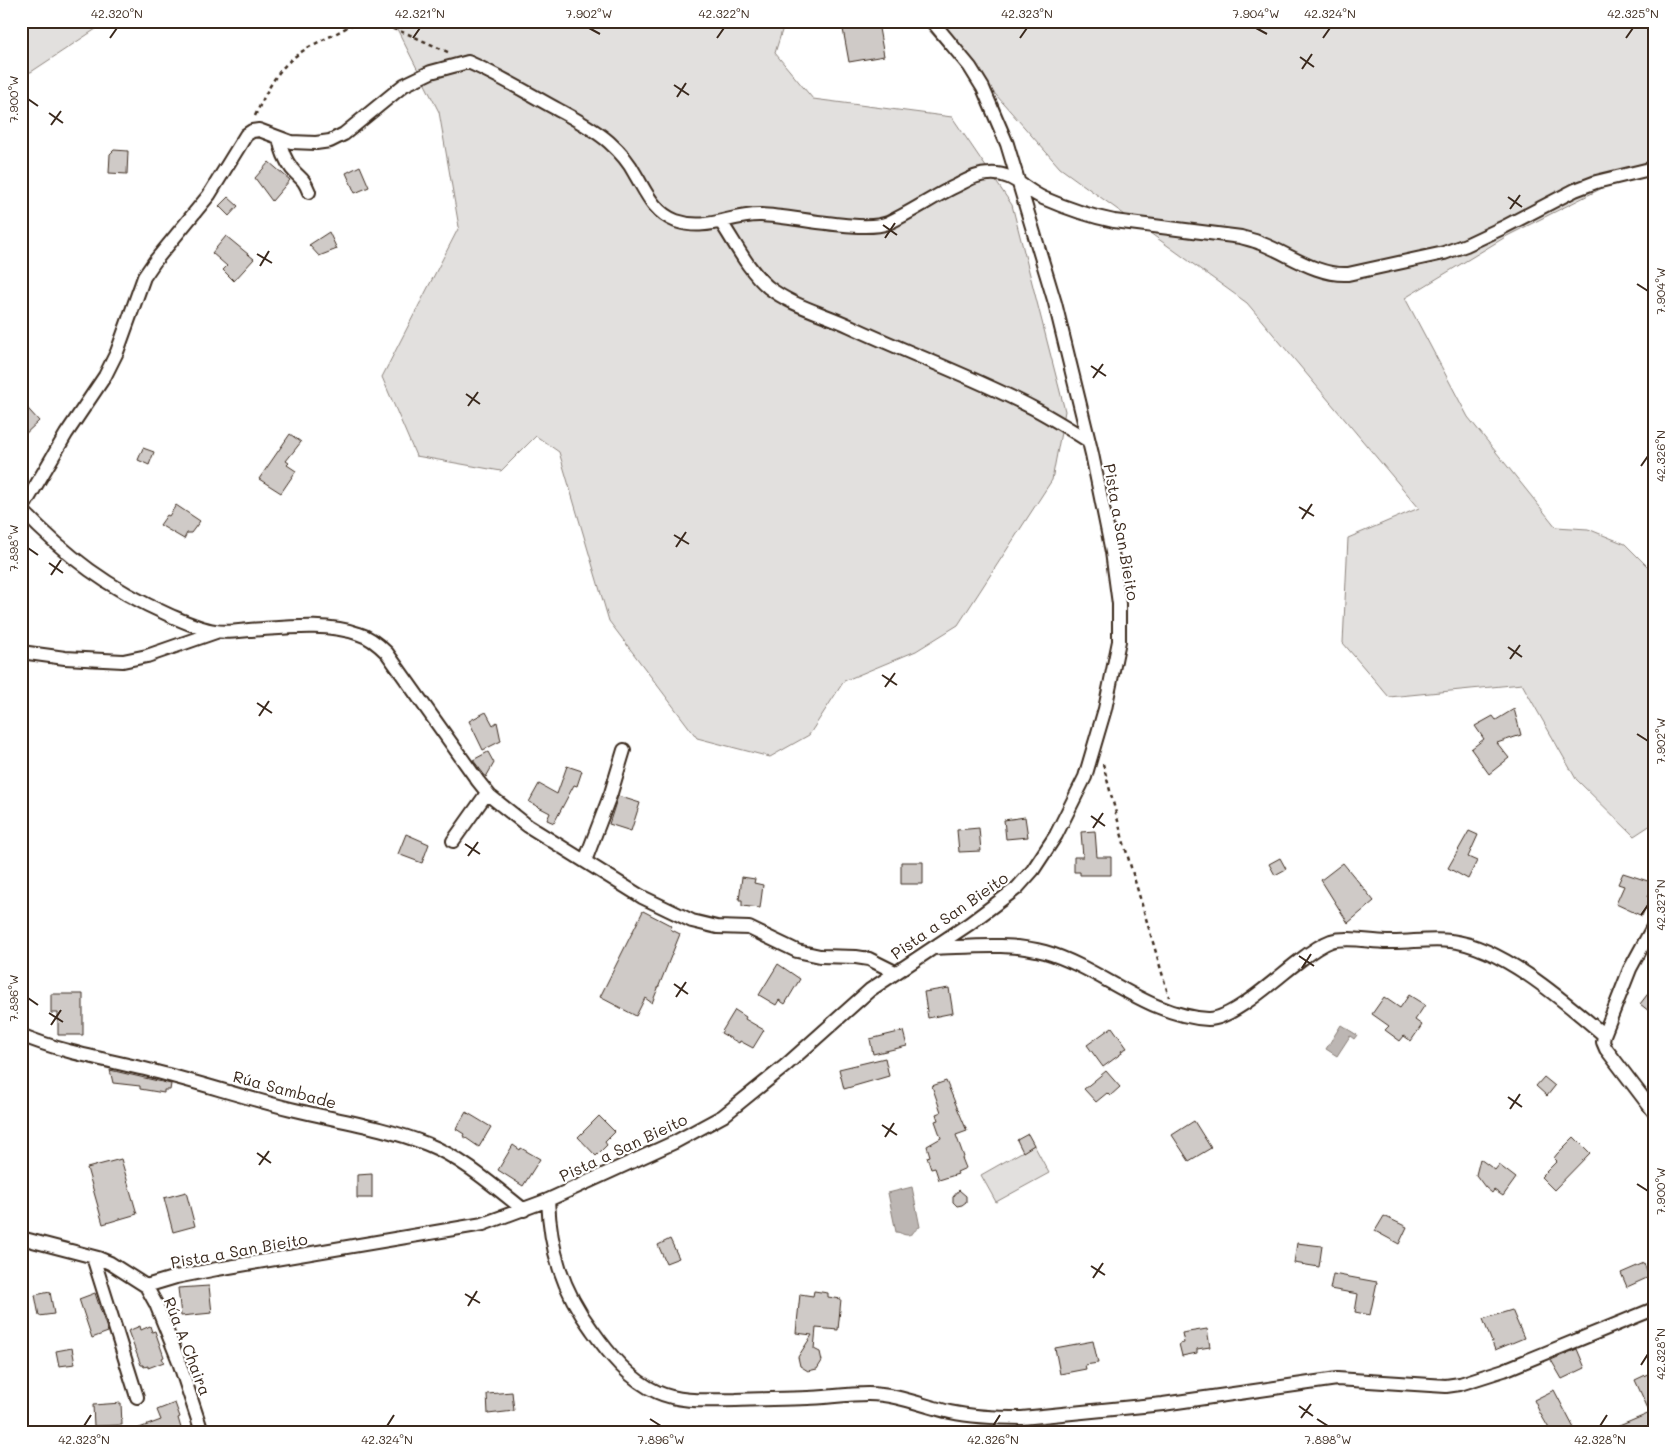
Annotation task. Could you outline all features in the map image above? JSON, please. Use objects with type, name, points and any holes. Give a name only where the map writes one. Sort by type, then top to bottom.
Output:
[{"type":"street","name":"Pista a San Bieito","points":[[146,1286],[208,1270],[466,1228],[500,1219],[548,1200],[675,1142],[723,1116],[778,1072],[870,990],[999,903],[1017,888],[1033,870],[1067,816],[1085,777],[1098,737],[1116,663],[1120,624],[1112,552],[1089,441],[1056,303],[1007,144],[983,88],[970,67],[932,21]]},
{"type":"street","points":[[216,632],[190,624],[141,603],[110,584],[70,556],[21,510],[66,434],[105,376],[120,344],[144,277],[209,195],[246,136],[252,131],[259,130],[291,142],[330,141],[344,134],[404,85],[431,72],[468,62],[522,89],[591,128],[623,156],[654,206],[662,214],[692,226],[758,215],[856,226],[876,226],[887,223],[977,175],[1004,174],[1041,197],[1094,217],[1241,237],[1260,243],[1320,270],[1339,275],[1356,273],[1444,253],[1466,246],[1575,190],[1596,182],[1654,168]]},
{"type":"street","points":[[279,138],[284,155],[291,168],[305,181],[309,192]]},
{"type":"street","points":[[721,222],[753,270],[767,286],[781,296],[1010,397],[1033,408],[1089,441]]},
{"type":"street","points":[[21,652],[66,658],[123,661],[147,656],[216,632],[333,628],[361,634],[378,644],[387,653],[487,792],[528,826],[642,896],[692,921],[717,927],[749,928],[797,951],[820,956],[856,957],[869,960],[895,972]]},
{"type":"street","points":[[585,861],[611,792],[624,750]]},
{"type":"street","points":[[453,841],[487,792]]},
{"type":"street","points":[[1654,925],[1630,969],[1603,1042],[1606,1049],[1654,1112]]},
{"type":"street","points":[[933,948],[1000,946],[1046,952],[1149,1002],[1174,1012],[1207,1019],[1217,1018],[1239,1007],[1300,960],[1331,942],[1346,940],[1400,943],[1445,940],[1468,944],[1498,957],[1558,997],[1604,1035]]},
{"type":"street","name":"Rúa Sambade","points":[[21,1035],[65,1051],[184,1079],[262,1102],[428,1144],[474,1171],[524,1210]]},
{"type":"street","points":[[548,1200],[550,1235],[555,1257],[568,1293],[581,1316],[618,1362],[637,1380],[656,1392],[688,1400],[805,1398],[869,1394],[898,1397],[950,1412],[1001,1418],[1022,1418],[1163,1404],[1337,1380],[1446,1386],[1460,1384],[1504,1370],[1654,1309]]},
{"type":"street","name":"Rúa A Chaira","points":[[21,1238],[110,1263],[146,1286],[168,1332],[202,1432]]},
{"type":"street","points":[[93,1257],[137,1397]]},
{"type":"path","points":[[246,136],[269,86],[277,73],[289,61],[311,44],[363,21]]},
{"type":"path","points":[[370,21],[408,34],[468,62]]},
{"type":"path","points":[[1103,762],[1126,849],[1174,1012]]},
{"type":"shaded area","points":[[21,21],[108,21],[31,72],[21,72]]},
{"type":"shaded area","points":[[393,21],[785,21],[775,53],[813,99],[952,117],[1012,205],[1065,411],[1052,480],[958,625],[916,651],[844,681],[809,735],[770,757],[697,738],[609,621],[559,452],[536,436],[501,471],[416,456],[382,377],[459,227],[439,112]]},
{"type":"shaded area","points":[[921,21],[1654,21],[1654,162],[1507,236],[1405,298],[1468,417],[1556,527],[1588,529],[1625,544],[1654,573],[1654,823],[1634,836],[1576,779],[1522,684],[1389,697],[1343,643],[1348,538],[1419,508],[1247,303],[1060,168],[989,87],[947,51]]},
{"type":"shaded area","points":[[1341,1025],[1357,1035],[1354,1039],[1350,1036],[1337,1056],[1326,1049]]},
{"type":"shaded area","points":[[1034,1145],[1049,1173],[996,1202],[981,1175]]},
{"type":"shaded area","points":[[912,1187],[920,1227],[911,1234],[905,1235],[896,1232],[888,1193]]},
{"type":"building","points":[[878,23],[884,56],[849,62],[843,29]]},
{"type":"building","points":[[114,150],[128,151],[127,174],[109,173],[110,154]]},
{"type":"building","points":[[269,162],[290,180],[272,201],[255,178]]},
{"type":"building","points":[[360,166],[369,187],[355,193],[346,173]]},
{"type":"building","points":[[228,197],[238,206],[229,216],[219,206]]},
{"type":"building","points":[[329,232],[337,249],[319,256],[309,245]]},
{"type":"building","points":[[226,236],[254,259],[234,281],[223,270],[227,266],[212,253]]},
{"type":"building","points":[[21,401],[39,421],[21,438]]},
{"type":"building","points":[[290,434],[301,442],[286,461],[289,463],[287,465],[296,471],[281,493],[259,479]]},
{"type":"building","points":[[143,448],[154,452],[149,465],[138,460]]},
{"type":"building","points":[[176,505],[200,521],[191,533],[187,533],[184,539],[160,525]]},
{"type":"building","points":[[1514,709],[1521,735],[1497,743],[1509,758],[1489,774],[1471,749],[1484,739],[1475,726],[1493,716],[1496,720]]},
{"type":"building","points":[[486,712],[493,725],[497,722],[501,741],[483,750],[469,721]]},
{"type":"building","points":[[488,752],[494,763],[486,777],[473,760]]},
{"type":"building","points":[[567,766],[582,771],[577,786],[574,785],[554,823],[547,820],[550,813],[529,802],[539,784],[557,794]]},
{"type":"building","points":[[618,796],[640,803],[631,831],[609,824]]},
{"type":"building","points":[[1025,817],[1028,837],[1006,839],[1004,820]]},
{"type":"building","points":[[979,828],[981,851],[959,852],[957,830]]},
{"type":"building","points":[[1095,831],[1097,857],[1111,857],[1111,875],[1080,875],[1080,872],[1074,872],[1074,857],[1083,857],[1081,832]]},
{"type":"building","points":[[1469,831],[1478,835],[1468,857],[1477,861],[1468,879],[1448,868]]},
{"type":"building","points":[[406,834],[429,844],[422,863],[398,854]]},
{"type":"building","points":[[1280,858],[1286,869],[1275,875],[1269,864]]},
{"type":"building","points":[[901,862],[923,862],[923,884],[901,884]]},
{"type":"building","points":[[1343,863],[1374,901],[1348,923],[1321,880]]},
{"type":"building","points":[[1623,873],[1654,883],[1642,916],[1616,904],[1624,886],[1618,884]]},
{"type":"building","points":[[742,877],[755,879],[754,883],[763,885],[760,908],[742,906],[742,900],[739,900]]},
{"type":"building","points":[[643,911],[672,926],[670,929],[680,934],[652,1003],[645,998],[636,1016],[600,997]]},
{"type":"building","points":[[778,964],[800,979],[785,1004],[779,1000],[776,1005],[759,995]]},
{"type":"building","points":[[1654,986],[1654,1015],[1640,1004]]},
{"type":"building","points":[[949,988],[953,1013],[928,1018],[924,992]]},
{"type":"building","points":[[51,994],[83,994],[83,1035],[58,1035],[58,1013],[51,1013]]},
{"type":"building","points":[[1409,995],[1425,1005],[1415,1020],[1422,1025],[1411,1041],[1404,1036],[1400,1041],[1385,1030],[1389,1026],[1372,1014],[1384,997],[1400,1008]]},
{"type":"building","points":[[735,1010],[746,1017],[745,1019],[764,1030],[753,1048],[721,1033]]},
{"type":"building","points":[[1112,1027],[1127,1048],[1103,1067],[1087,1045]]},
{"type":"building","points":[[903,1031],[907,1046],[873,1054],[870,1039]]},
{"type":"building","points":[[885,1058],[889,1076],[844,1089],[839,1069]]},
{"type":"building","points":[[110,1070],[171,1084],[170,1090],[164,1090],[164,1093],[140,1089],[140,1086],[113,1083]]},
{"type":"building","points":[[1106,1071],[1120,1087],[1110,1096],[1107,1093],[1096,1102],[1084,1089]]},
{"type":"building","points":[[1544,1077],[1555,1086],[1547,1096],[1536,1086]]},
{"type":"building","points":[[946,1081],[967,1131],[956,1135],[966,1168],[957,1172],[958,1174],[939,1180],[935,1168],[931,1169],[927,1157],[930,1156],[927,1146],[941,1138],[935,1121],[938,1120],[936,1114],[941,1112],[932,1086]]},
{"type":"building","points":[[466,1112],[491,1127],[479,1147],[456,1129]]},
{"type":"building","points":[[599,1116],[615,1132],[605,1142],[607,1145],[596,1156],[578,1137]]},
{"type":"building","points":[[1194,1121],[1211,1148],[1189,1161],[1172,1135]]},
{"type":"building","points":[[1028,1134],[1034,1145],[1023,1152],[1017,1140]]},
{"type":"building","points":[[1574,1137],[1590,1153],[1554,1190],[1541,1177],[1557,1161],[1554,1158],[1557,1154]]},
{"type":"building","points":[[513,1145],[540,1159],[523,1186],[498,1170]]},
{"type":"building","points":[[121,1159],[137,1214],[103,1224],[87,1168]]},
{"type":"building","points":[[1480,1159],[1495,1170],[1499,1165],[1516,1178],[1503,1196],[1494,1190],[1492,1193],[1476,1175]]},
{"type":"building","points":[[372,1174],[372,1198],[357,1198],[357,1175]]},
{"type":"building","points":[[959,1190],[966,1196],[966,1202],[957,1206],[953,1202],[953,1197]]},
{"type":"building","points":[[186,1192],[195,1226],[173,1232],[164,1198]]},
{"type":"building","points":[[1384,1216],[1407,1227],[1399,1244],[1375,1231]]},
{"type":"building","points":[[670,1239],[679,1258],[666,1263],[658,1245]]},
{"type":"building","points":[[1297,1243],[1322,1246],[1319,1267],[1294,1263]]},
{"type":"building","points":[[1644,1263],[1649,1277],[1627,1287],[1621,1273]]},
{"type":"building","points":[[1333,1274],[1377,1282],[1370,1315],[1355,1312],[1358,1294],[1330,1289]]},
{"type":"building","points":[[209,1286],[212,1313],[181,1316],[178,1288]]},
{"type":"building","points":[[814,1291],[828,1293],[828,1297],[841,1299],[838,1330],[816,1328],[814,1349],[820,1352],[822,1361],[817,1369],[808,1371],[800,1366],[798,1357],[812,1335],[796,1333],[800,1294],[813,1296]]},
{"type":"building","points":[[50,1292],[54,1314],[39,1316],[35,1295]]},
{"type":"building","points":[[95,1293],[108,1332],[92,1338],[79,1299]]},
{"type":"building","points":[[1512,1310],[1524,1338],[1495,1350],[1483,1319]]},
{"type":"building","points":[[140,1326],[141,1330],[150,1326],[152,1332],[155,1331],[164,1362],[148,1368],[148,1366],[144,1367],[141,1365],[128,1331]]},
{"type":"building","points":[[1207,1329],[1210,1347],[1197,1349],[1197,1353],[1182,1356],[1179,1344],[1184,1343],[1182,1333]]},
{"type":"building","points":[[1093,1341],[1098,1363],[1085,1365],[1086,1369],[1060,1374],[1055,1348]]},
{"type":"building","points":[[72,1348],[75,1364],[59,1366],[56,1351]]},
{"type":"building","points":[[1577,1349],[1585,1368],[1562,1379],[1551,1360]]},
{"type":"building","points":[[1654,1371],[1654,1432],[1605,1432],[1650,1413],[1635,1380]]},
{"type":"building","points":[[1554,1390],[1576,1432],[1551,1432],[1540,1413],[1534,1400]]},
{"type":"building","points":[[512,1392],[514,1411],[488,1414],[487,1394]]},
{"type":"building","points":[[121,1403],[122,1425],[94,1426],[93,1405]]},
{"type":"building","points":[[175,1403],[180,1417],[178,1418],[181,1428],[171,1432],[134,1432],[134,1430],[161,1420],[157,1410]]}]
